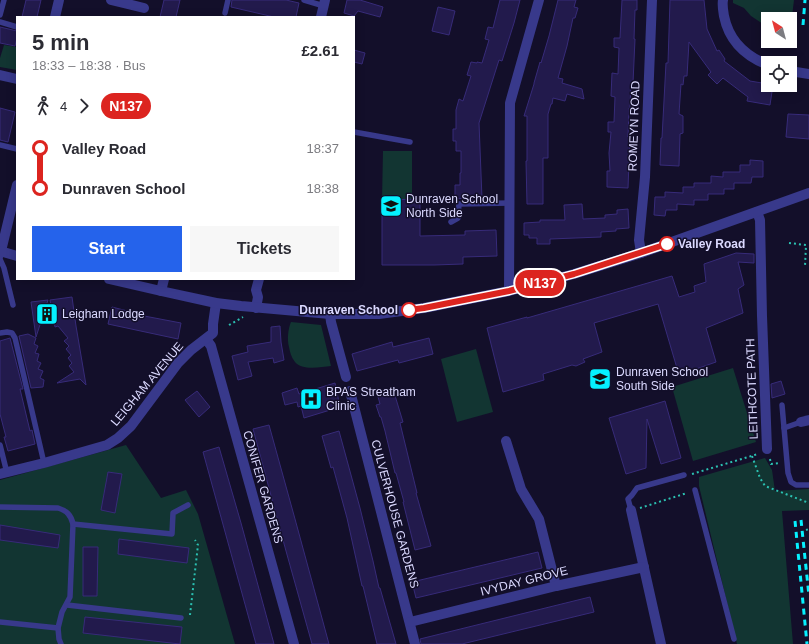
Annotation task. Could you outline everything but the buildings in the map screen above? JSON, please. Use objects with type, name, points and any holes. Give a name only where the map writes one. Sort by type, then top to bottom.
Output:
[{"type":"street","points":[[55,16],[59,0]]},
{"type":"street","points":[[111,0],[144,8]]},
{"type":"street","points":[[509,291],[510,103],[539,0]]},
{"type":"street","name":"ROMEYN ROAD","points":[[641,253],[639,240],[645,177],[652,0]]},
{"type":"street","points":[[723,0],[722,4],[726,26],[734,41],[745,52],[761,62]]},
{"type":"street","points":[[321,16],[324,3]]},
{"type":"street","points":[[797,72],[809,74]]},
{"type":"street","points":[[0,75],[16,79]]},
{"type":"street","points":[[16,189],[0,251],[16,256]]},
{"type":"street","points":[[113,280],[216,303],[330,314],[379,314],[424,308],[509,291],[574,274],[641,253],[809,193]]},
{"type":"street","name":"LEITHCOTE PATH","points":[[757,212],[760,220],[767,449]]},
{"type":"street","points":[[161,291],[164,280]]},
{"type":"street","points":[[256,308],[258,297],[256,290],[258,280]]},
{"type":"street","points":[[210,336],[216,303]]},
{"type":"street","points":[[330,314],[346,377]]},
{"type":"street","name":"LEIGHAM AVENUE","points":[[3,473],[107,445],[118,438],[131,426],[178,363],[191,350],[210,336]]},
{"type":"street","name":"CONIFER GARDENS","points":[[210,336],[211,346],[223,392],[294,644]]},
{"type":"street","name":"CULVERHOUSE GARDENS","points":[[350,391],[415,644]]},
{"type":"street","points":[[506,441],[521,489],[539,519],[556,586]]},
{"type":"street","points":[[631,510],[662,644]]},
{"type":"street","name":"IVYDAY GROVE","points":[[410,622],[556,586],[644,567]]},
{"type":"lane","points":[[0,15],[4,0]]},
{"type":"lane","points":[[225,13],[228,0]]},
{"type":"lane","points":[[304,0],[324,3]]},
{"type":"lane","points":[[0,22],[16,27]]},
{"type":"lane","points":[[355,132],[410,142]]},
{"type":"lane","points":[[0,145],[16,149]]},
{"type":"lane","points":[[451,222],[458,218],[459,204],[510,203]]},
{"type":"lane","points":[[0,251],[0,259],[4,268],[13,305]]},
{"type":"lane","points":[[0,333],[12,333],[16,338],[44,463]]},
{"type":"lane","points":[[782,405],[790,482],[796,485],[809,485]]},
{"type":"lane","points":[[784,428],[805,421]]},
{"type":"lane","points":[[0,445],[3,473]]},
{"type":"lane","points":[[631,510],[628,499],[637,488],[684,475]]},
{"type":"lane","points":[[695,490],[734,639]]},
{"type":"lane","points":[[73,524],[172,534],[173,513],[188,505]]},
{"type":"lane","points":[[0,507],[58,508],[64,510],[72,519],[70,598],[62,612],[58,628],[61,644]]},
{"type":"lane","points":[[67,604],[181,618]]},
{"type":"lane","points":[[0,622],[58,628]]},
{"type":"path","points":[[789,243],[806,245],[805,266]]},
{"type":"path","points":[[229,325],[244,316]]},
{"type":"path","name":"LEITHCOTE PATH","points":[[695,490],[690,475],[759,454],[767,449]]},
{"type":"path","points":[[767,449],[771,464],[787,462]]},
{"type":"path","points":[[752,456],[760,478],[765,486],[809,503]]},
{"type":"path","points":[[631,510],[695,490]]},
{"type":"path","points":[[190,614],[198,545],[195,540]]},
{"type":"green space","points":[[733,0],[794,0],[793,12],[761,12],[761,23],[751,16],[744,8],[733,3]]},
{"type":"green space","points":[[4,45],[16,47],[16,70],[0,67],[0,58]]},
{"type":"green space","points":[[383,151],[412,151],[412,200],[382,200]]},
{"type":"green space","points":[[291,322],[321,325],[331,366],[317,368],[302,367],[295,362],[289,349],[288,341]]},
{"type":"green space","points":[[476,349],[493,412],[457,422],[441,359]]},
{"type":"green space","points":[[733,368],[756,442],[693,461],[672,387]]},
{"type":"green space","points":[[126,445],[161,498],[186,490],[198,514],[235,644],[0,644],[0,480]]},
{"type":"green space","points":[[765,458],[772,470],[775,491],[809,489],[809,510],[782,511],[793,644],[737,644],[699,486],[699,477]]},
{"type":"railway","points":[[803,25],[805,0]]},
{"type":"railway","points":[[801,520],[809,596]]},
{"type":"railway","points":[[795,521],[807,644]]},
{"type":"bus line","name":"N137","points":[[409,310],[509,291],[574,274],[667,244]]},
{"type":"place","name":"Dunraven School North Side","points":[[391,206]]},
{"type":"place","name":"Valley Road","points":[[667,244]]},
{"type":"place","name":"Dunraven School","points":[[409,310]]},
{"type":"place","name":"Leigham Lodge","points":[[47,314]]},
{"type":"place","name":"Dunraven School South Side","points":[[600,379]]},
{"type":"place","name":"BPAS Streatham Clinic","points":[[311,399]]}]
